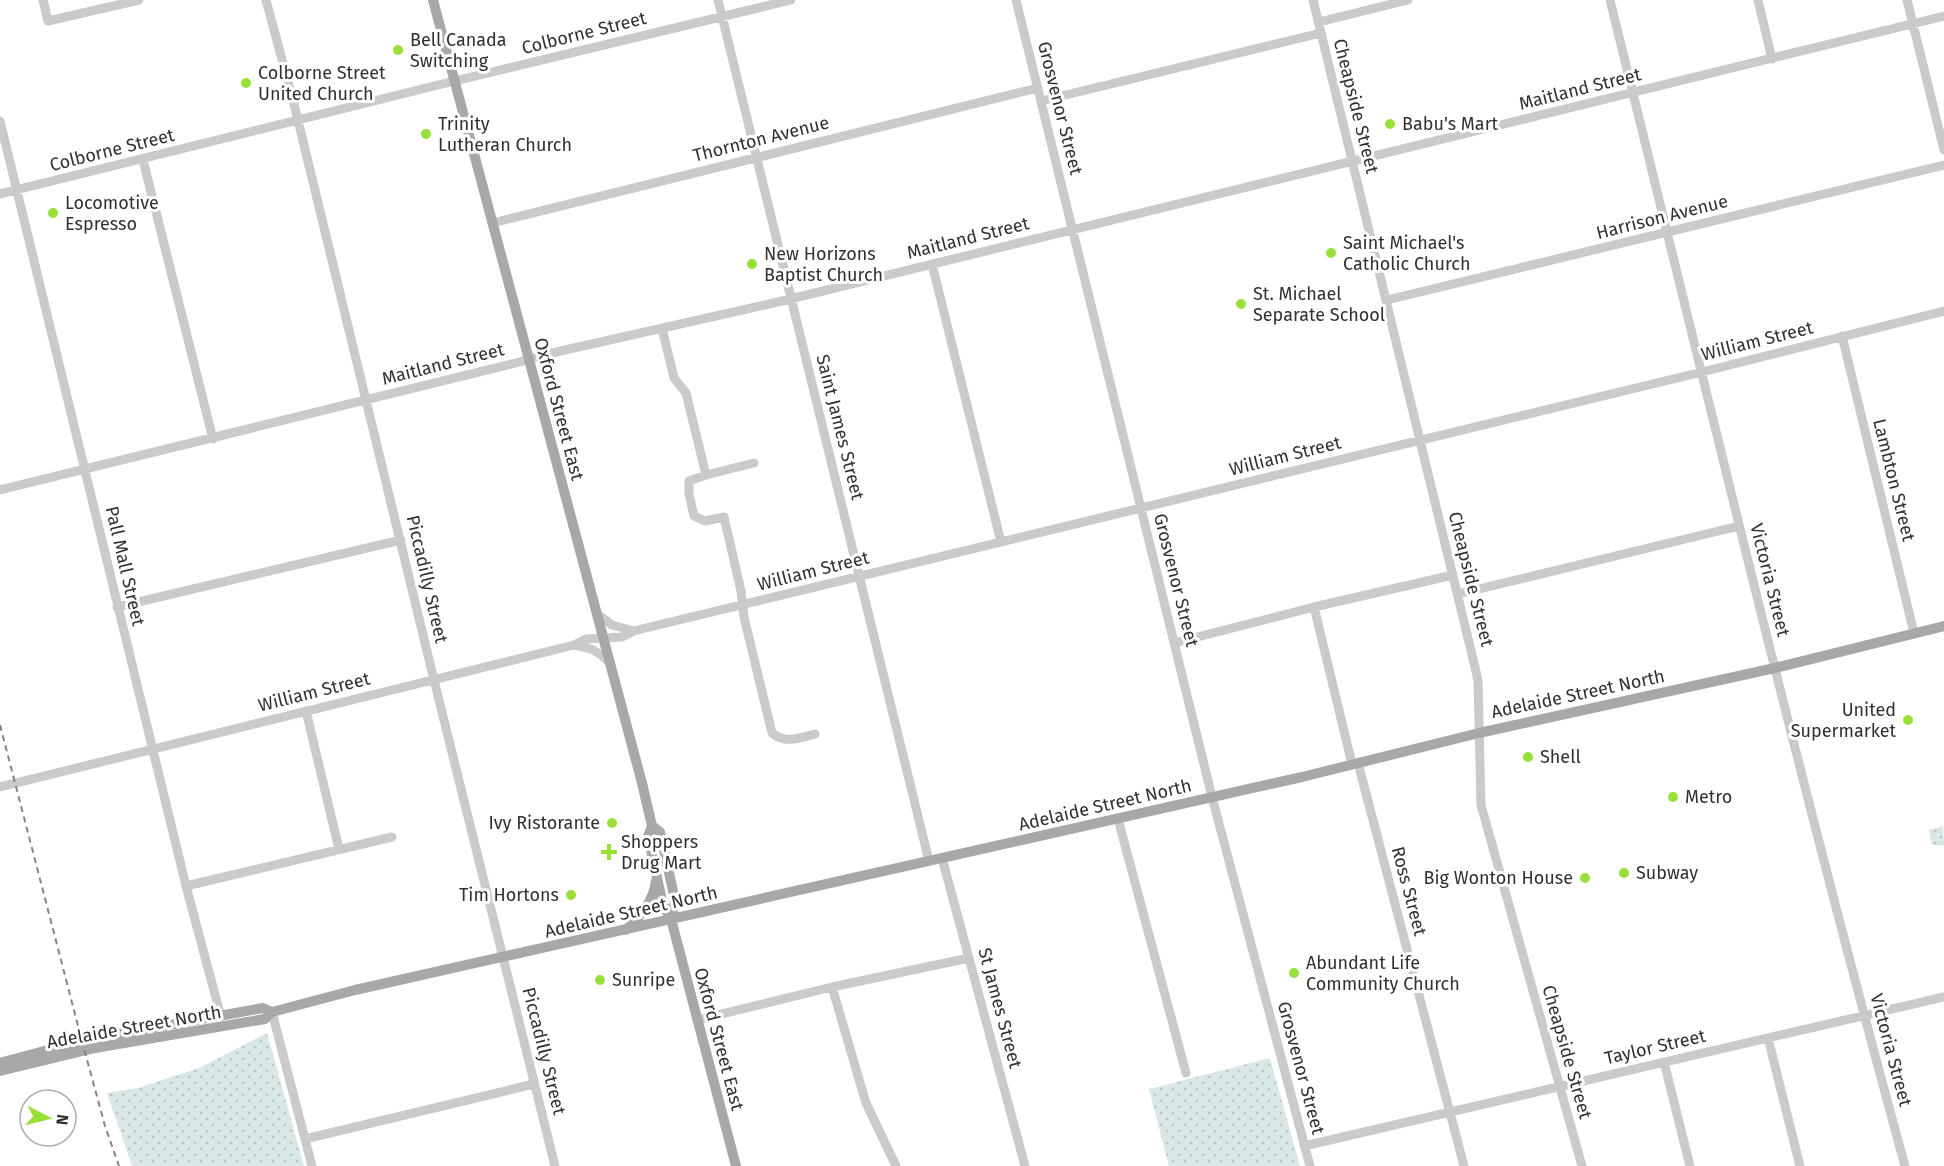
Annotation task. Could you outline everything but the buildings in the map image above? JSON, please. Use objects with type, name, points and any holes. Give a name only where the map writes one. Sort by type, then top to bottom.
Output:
[{"type":"main road","name":"Oxford Street East","points":[[433,0],[652,826],[648,836],[663,905],[671,920],[736,1166]]},
{"type":"main road","name":"Adelaide Street North","points":[[0,1071],[95,1048],[265,1019],[272,1012],[356,990],[1118,819],[1479,733],[1775,668],[1944,626]]},
{"type":"main road","name":"Oxford Street East","points":[[652,826],[660,832],[675,900],[671,920]]},
{"type":"main road","points":[[625,930],[649,905],[655,891],[657,876]]},
{"type":"main road","name":"Adelaide Street North","points":[[0,1063],[85,1040],[263,1008],[272,1012]]},
{"type":"street","points":[[43,0],[48,21],[140,0]]},
{"type":"street","name":"Piccadilly Street","points":[[266,0],[298,120],[555,1166]]},
{"type":"street","name":"Saint James Street","points":[[718,0],[929,861]]},
{"type":"street","name":"Colborne Street","points":[[0,194],[791,0]]},
{"type":"street","name":"Grosvenor Street","points":[[1016,0],[1212,797],[1310,1166]]},
{"type":"street","name":"Cheapside Street","points":[[1313,0],[1478,681],[1481,805],[1582,1166]]},
{"type":"street","points":[[1319,22],[1408,0]]},
{"type":"street","name":"Victoria Street","points":[[1610,0],[1739,526],[1864,1016],[1905,1166]]},
{"type":"street","points":[[1758,0],[1772,59]]},
{"type":"street","points":[[1907,0],[1944,150]]},
{"type":"street","name":"Maitland Street","points":[[0,490],[213,440],[528,359],[792,299],[1944,16]]},
{"type":"street","points":[[1041,101],[1321,33]]},
{"type":"street","name":"Thornton Avenue","points":[[492,223],[1038,88]]},
{"type":"street","name":"Pall Mall Street","points":[[0,121],[152,749],[221,1017]]},
{"type":"street","points":[[143,160],[213,440]]},
{"type":"street","name":"Harrison Avenue","points":[[1387,300],[1944,165]]},
{"type":"street","points":[[932,264],[1001,542]]},
{"type":"street","name":"William Street","points":[[0,787],[574,645],[586,639],[622,638],[634,631],[1702,372],[1944,311]]},
{"type":"street","points":[[662,328],[674,378],[686,393],[706,475]]},
{"type":"street","name":"Lambton Street","points":[[1842,336],[1914,633]]},
{"type":"street","points":[[754,463],[689,481],[689,494],[694,516],[705,521],[724,517],[744,617],[772,733],[778,738],[788,740],[815,734]]},
{"type":"street","points":[[1458,594],[1739,526]]},
{"type":"street","points":[[117,607],[401,540]]},
{"type":"street","points":[[1174,642],[1453,575]]},
{"type":"street","name":"Ross Street","points":[[1314,607],[1464,1166]]},
{"type":"street","points":[[597,614],[612,625],[634,631]]},
{"type":"street","points":[[574,645],[585,646],[596,651],[609,662]]},
{"type":"street","points":[[306,711],[339,849]]},
{"type":"street","points":[[1118,819],[1186,1073]]},
{"type":"street","points":[[186,886],[392,837]]},
{"type":"street","name":"St James Street","points":[[942,858],[1025,1166]]},
{"type":"street","points":[[697,1020],[832,987],[969,958]]},
{"type":"street","points":[[832,987],[866,1102],[896,1166]]},
{"type":"street","name":"Taylor Street","points":[[1304,1146],[1944,997]]},
{"type":"street","points":[[272,1012],[312,1166]]},
{"type":"street","points":[[1768,1038],[1800,1166]]},
{"type":"street","points":[[1664,1062],[1690,1166]]},
{"type":"street","points":[[305,1138],[534,1084]]},
{"type":"shaded area","points":[[1943,826],[1944,845],[1932,845],[1929,830]]},
{"type":"shaded area","points":[[267,1033],[304,1166],[132,1166],[107,1093],[138,1088],[199,1068]]},
{"type":"shaded area","points":[[1270,1058],[1300,1166],[1169,1166],[1149,1089]]},
{"type":"railway","points":[[0,725],[83,1045],[105,1126],[119,1166]]},
{"type":"place","name":"Bell Canada Switching","points":[[398,50]]},
{"type":"place","name":"Colborne Street United Church","points":[[246,83]]},
{"type":"place","name":"Babu's Mart","points":[[1390,124]]},
{"type":"place","name":"Trinity Lutheran Church","points":[[426,134]]},
{"type":"place","name":"Locomotive Espresso","points":[[53,213]]},
{"type":"place","name":"Saint Michael's Catholic Church","points":[[1331,253]]},
{"type":"place","name":"New Horizons Baptist Church","points":[[752,264]]},
{"type":"place","name":"St. Michael Separate School","points":[[1241,304]]},
{"type":"place","name":"United Supermarket","points":[[1908,720]]},
{"type":"place","name":"Shell","points":[[1528,757]]},
{"type":"place","name":"Metro","points":[[1673,797]]},
{"type":"place","name":"Ivy Ristorante","points":[[612,823]]},
{"type":"place","name":"Shoppers Drug Mart","points":[[609,852]]},
{"type":"place","name":"Subway","points":[[1624,873]]},
{"type":"place","name":"Big Wonton House","points":[[1585,878]]},
{"type":"place","name":"Tim Hortons","points":[[571,895]]},
{"type":"place","name":"Abundant Life Community Church","points":[[1294,973]]},
{"type":"place","name":"Sunripe","points":[[600,980]]}]
